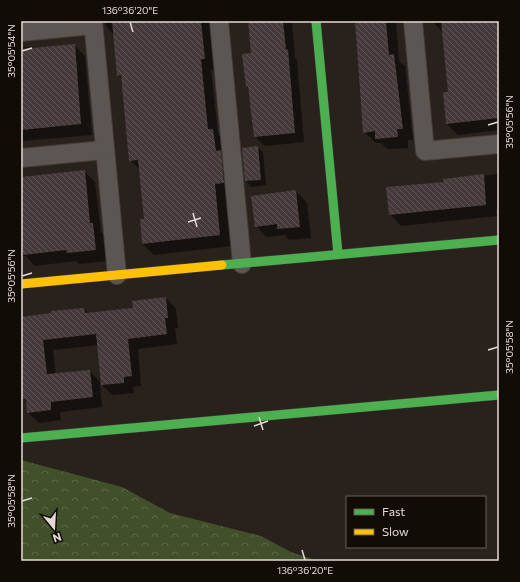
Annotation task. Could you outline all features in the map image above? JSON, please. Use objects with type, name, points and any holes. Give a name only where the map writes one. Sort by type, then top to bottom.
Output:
[{"type":"street","points":[[219,21],[242,264]]},
{"type":"street","points":[[316,21],[338,254]]},
{"type":"street","points":[[413,21],[425,151],[499,144]]},
{"type":"street","points":[[21,32],[93,23],[117,275]]},
{"type":"street","points":[[21,158],[104,150]]},
{"type":"street","points":[[21,284],[499,240]]},
{"type":"street","points":[[21,438],[499,395]]},
{"type":"green space","points":[[21,460],[122,487],[170,513],[261,536],[291,552],[318,561],[21,561]]},
{"type":"building","points":[[112,21],[201,21],[205,59],[201,59],[208,129],[213,129],[216,151],[221,150],[224,183],[215,184],[220,235],[142,244],[140,219],[144,219],[138,160],[129,161],[121,75],[117,76]]},
{"type":"building","points":[[248,21],[283,21],[286,50],[288,49],[295,133],[254,137],[248,86],[246,87],[242,54],[251,53]]},
{"type":"building","points":[[355,21],[386,21],[389,55],[394,54],[403,129],[397,129],[398,137],[375,139],[375,131],[363,133]]},
{"type":"building","points":[[441,21],[499,21],[499,118],[446,124],[443,92],[448,92]]},
{"type":"building","points":[[75,44],[81,124],[21,130],[21,49]]},
{"type":"building","points":[[258,146],[261,180],[245,181],[242,148]]},
{"type":"building","points":[[85,170],[90,223],[93,223],[96,250],[67,253],[66,250],[23,255],[21,233],[21,177]]},
{"type":"building","points":[[484,174],[486,205],[389,215],[386,187],[444,182],[443,179]]},
{"type":"building","points":[[296,190],[300,227],[277,229],[277,224],[255,227],[251,196]]},
{"type":"building","points":[[166,297],[168,318],[165,318],[167,334],[128,339],[132,376],[124,377],[124,383],[101,385],[96,334],[43,340],[47,374],[90,370],[93,397],[51,402],[51,410],[27,413],[26,399],[22,399],[21,387],[21,317],[51,313],[51,311],[84,308],[85,313],[133,308],[132,301]]},
{"type":"traffic: fast","points":[[316,21],[338,254]]},
{"type":"traffic: fast","points":[[222,265],[499,240]]},
{"type":"traffic: fast","points":[[21,438],[499,395]]},
{"type":"traffic: slow","points":[[21,284],[222,265]]}]
